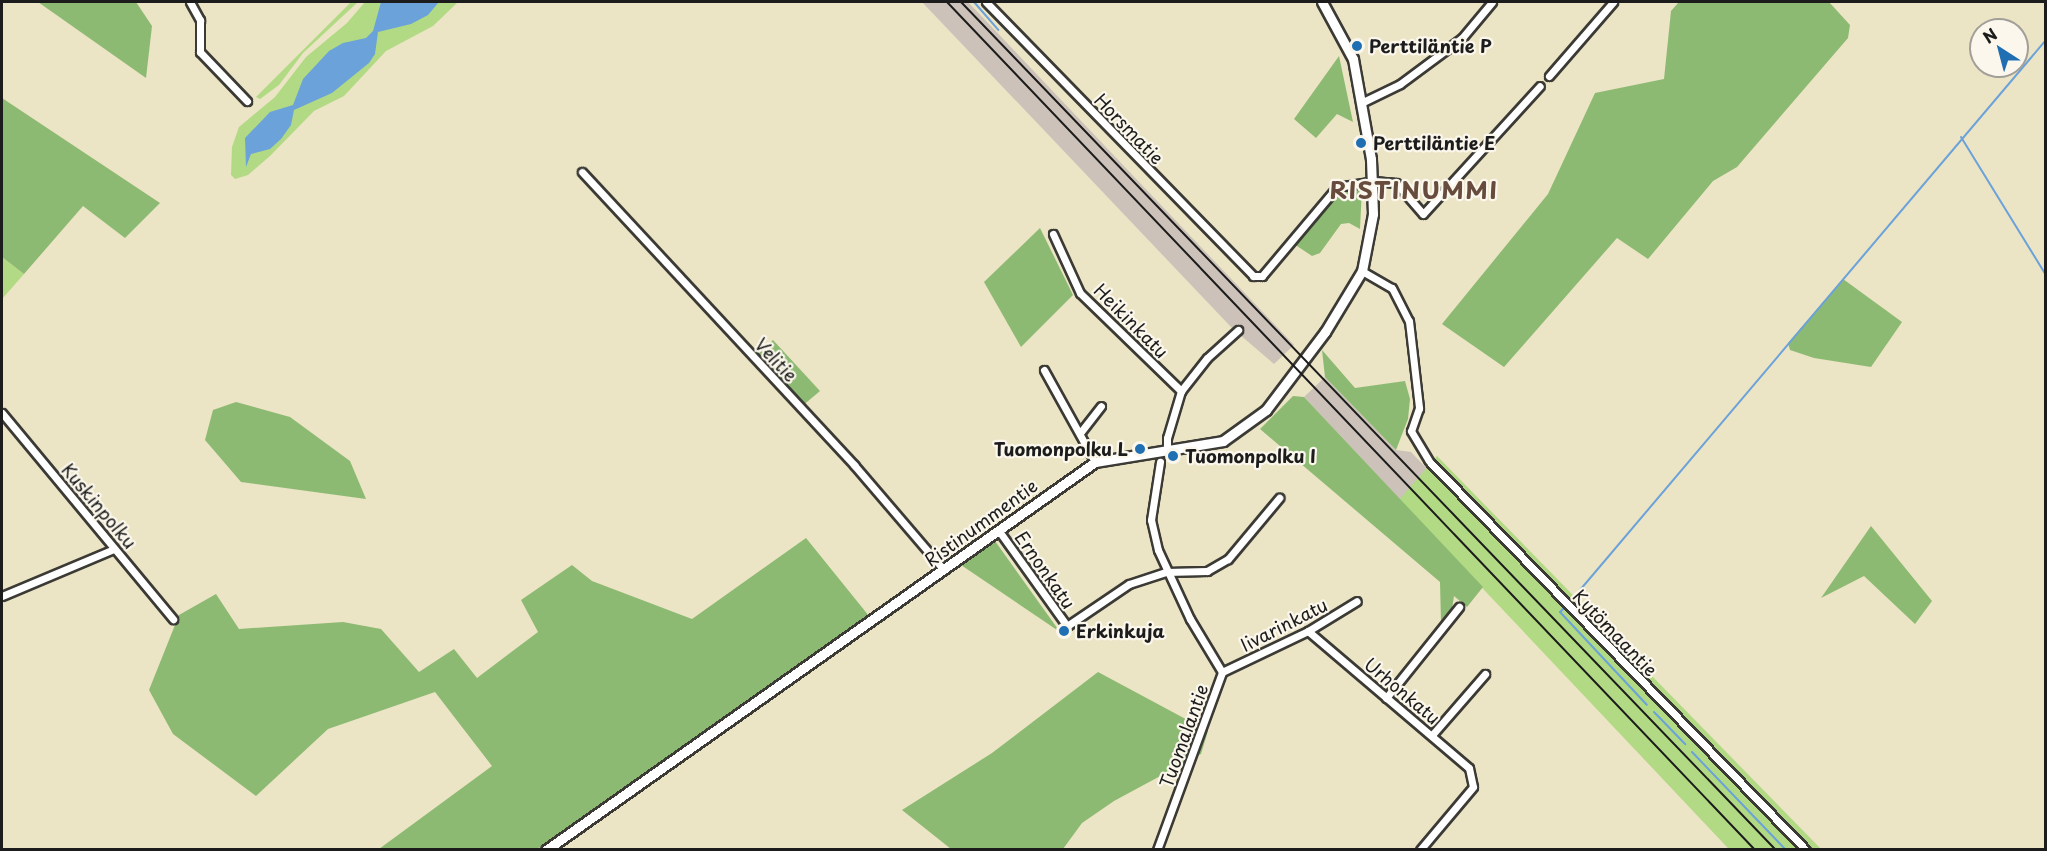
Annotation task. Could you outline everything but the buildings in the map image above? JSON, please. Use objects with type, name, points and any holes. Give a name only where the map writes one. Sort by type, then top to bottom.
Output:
[{"type":"street","points":[[190,2],[200,20],[200,52],[247,101]]},
{"type":"street","name":"Horsmatie","points":[[986,2],[1253,276],[1262,276],[1337,187],[1374,181]]},
{"type":"street","name":"Ristinummentie","points":[[546,849],[1095,462],[1115,456],[1167,452],[1223,441],[1266,410],[1325,332],[1362,272],[1373,214],[1374,181],[1363,102],[1353,59],[1322,2]]},
{"type":"street","points":[[1363,102],[1400,84],[1462,38],[1492,2]]},
{"type":"street","points":[[1549,76],[1613,2]]},
{"type":"street","points":[[1374,181],[1396,183],[1423,214],[1540,86]]},
{"type":"street","name":"Velitie","points":[[582,172],[854,465],[944,570]]},
{"type":"street","name":"Heikinkatu","points":[[1053,234],[1080,292],[1181,390]]},
{"type":"street","name":"Kytömaantie","points":[[1362,272],[1392,288],[1409,321],[1419,408],[1411,431],[1429,461],[1806,849]]},
{"type":"street","points":[[1167,452],[1167,438],[1181,390],[1207,358],[1238,330]]},
{"type":"street","points":[[1044,370],[1095,462]]},
{"type":"street","points":[[1080,433],[1101,406]]},
{"type":"street","name":"Kuskinpolku","points":[[2,413],[173,618]]},
{"type":"street","name":"Tuomalantie","points":[[1157,849],[1222,672],[1166,573],[1151,520],[1160,462]]},
{"type":"street","points":[[1166,573],[1207,571],[1228,560],[1279,498]]},
{"type":"street","name":"Ernonkatu","points":[[999,531],[1067,626],[1129,584],[1166,573]]},
{"type":"street","points":[[2,596],[114,549]]},
{"type":"street","name":"Iivarinkatu","points":[[1222,672],[1308,632],[1356,601]]},
{"type":"street","points":[[1386,698],[1459,607]]},
{"type":"street","name":"Urhonkatu","points":[[1308,632],[1469,768],[1473,778],[1473,787],[1420,849]]},
{"type":"street","points":[[1432,735],[1485,674]]},
{"type":"shaded area","points":[[922,2],[968,2],[1294,345],[1274,364],[1232,328]]},
{"type":"shaded area","points":[[1325,377],[1396,450],[1411,452],[1792,849],[1729,849],[1304,397]]},
{"type":"green space","points":[[38,2],[136,2],[152,26],[146,78]]},
{"type":"green space","points":[[351,2],[358,2],[303,53],[279,85],[260,99],[256,97]]},
{"type":"green space","points":[[365,2],[458,2],[433,26],[386,51],[344,96],[314,111],[248,175],[235,179],[231,175],[232,147],[239,127],[275,97],[306,57],[347,23]]},
{"type":"green space","points":[[1679,2],[1829,2],[1850,25],[1848,38],[1737,167],[1713,181],[1648,259],[1617,238],[1504,367],[1442,324],[1548,194],[1595,93],[1664,79],[1671,11]]},
{"type":"green space","points":[[1339,56],[1353,122],[1337,114],[1316,138],[1294,119]]},
{"type":"green space","points":[[2,98],[160,203],[125,238],[83,206],[24,274],[2,257]]},
{"type":"green space","points":[[1343,188],[1362,188],[1360,229],[1349,223],[1341,224],[1320,253],[1312,256],[1294,244]]},
{"type":"green space","points":[[1040,228],[1073,295],[1021,347],[984,282]]},
{"type":"green space","points":[[2,257],[24,274],[2,299]]},
{"type":"green space","points":[[1843,279],[1902,322],[1871,367],[1814,358],[1790,350],[1788,343]]},
{"type":"green space","points":[[773,340],[820,391],[801,407],[755,357]]},
{"type":"green space","points":[[1322,350],[1355,388],[1405,381],[1410,399],[1408,419],[1396,450],[1325,377]]},
{"type":"green space","points":[[1293,396],[1304,397],[1483,587],[1467,607],[1454,596],[1452,609],[1441,623],[1440,582],[1260,429]]},
{"type":"green space","points":[[236,402],[290,417],[350,461],[366,499],[241,482],[205,440],[213,410]]},
{"type":"green space","points":[[1437,456],[1821,849],[1729,849],[1399,500]]},
{"type":"green space","points":[[1871,526],[1932,601],[1915,624],[1864,576],[1821,598]]},
{"type":"green space","points":[[806,538],[869,616],[537,849],[379,849],[492,766],[435,692],[328,729],[256,796],[173,734],[149,690],[179,615],[216,594],[239,629],[343,622],[381,629],[419,672],[454,649],[477,678],[538,632],[521,600],[572,565],[592,581],[692,619]]},
{"type":"green space","points":[[995,541],[1060,632],[961,565]]},
{"type":"green space","points":[[1098,672],[1208,731],[1201,754],[1114,801],[1082,823],[1063,849],[951,849],[902,810],[992,753]]},
{"type":"water","points":[[381,2],[439,2],[428,15],[411,24],[378,32],[375,54],[369,63],[332,93],[294,110],[291,125],[281,139],[270,149],[251,154],[246,167],[245,138],[270,112],[293,105],[303,79],[329,51],[343,43],[366,38],[373,31]]},
{"type":"waterway","points":[[974,2],[998,30]]},
{"type":"waterway","points":[[1569,603],[2046,40]]},
{"type":"waterway","points":[[1961,137],[2046,275]]},
{"type":"waterway","points":[[1565,607],[1560,612],[1647,705]]},
{"type":"waterway","points":[[1654,712],[1685,744]]},
{"type":"waterway","points":[[1692,752],[1786,850]]},
{"type":"railway","points":[[947,2],[1755,850]]},
{"type":"railway","points":[[961,2],[1776,850]]},
{"type":"place","name":"Perttiläntie P","points":[[1357,46]]},
{"type":"place","name":"Perttiläntie E","points":[[1361,143]]},
{"type":"place","name":"Tuomonpolku L","points":[[1140,449]]},
{"type":"place","name":"Tuomonpolku I","points":[[1173,456]]},
{"type":"place","name":"Erkinkuja","points":[[1064,631]]},
{"type":"district","name":"RISTINUMMI","points":[[1414,190]]}]
